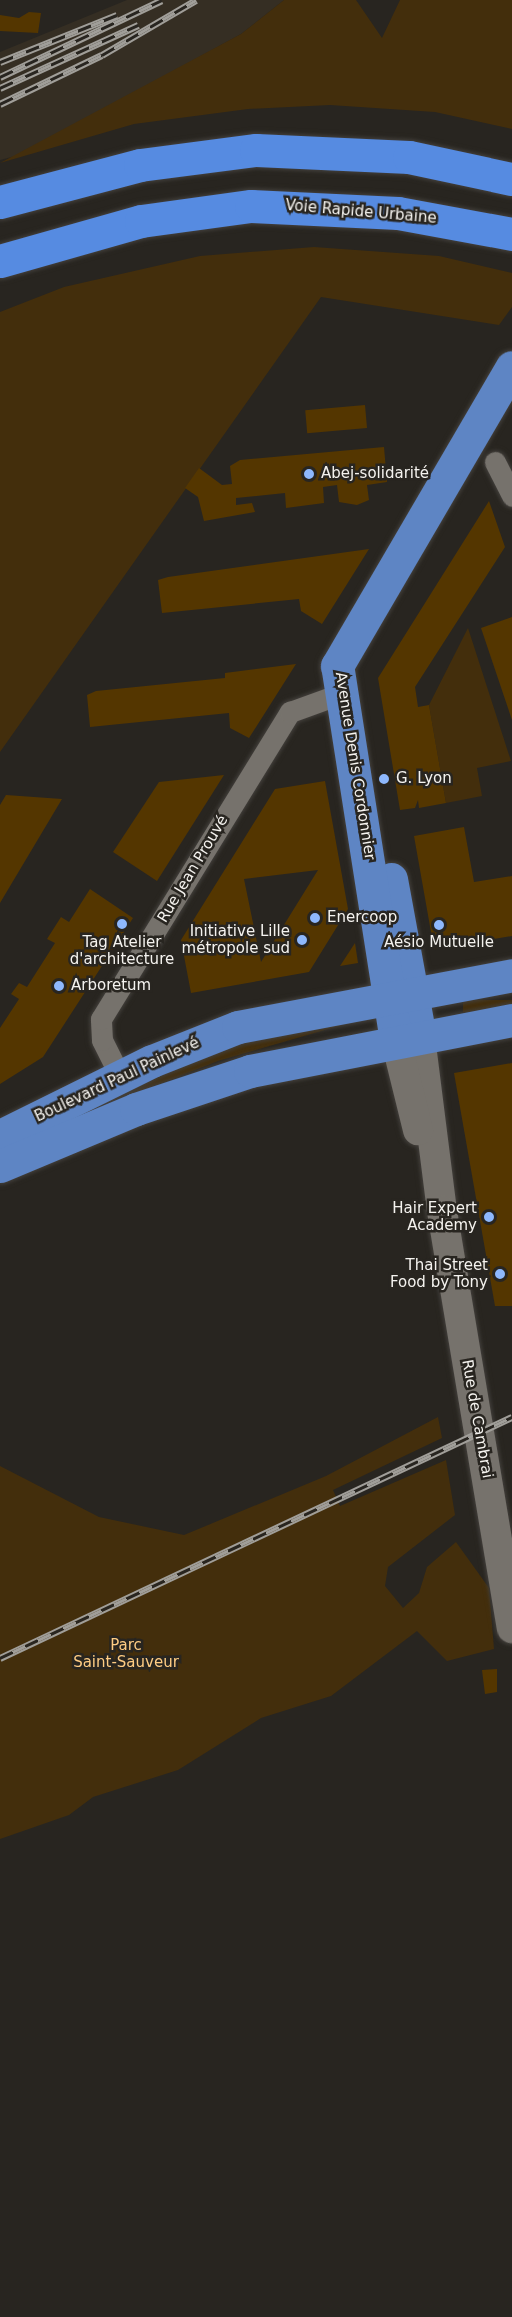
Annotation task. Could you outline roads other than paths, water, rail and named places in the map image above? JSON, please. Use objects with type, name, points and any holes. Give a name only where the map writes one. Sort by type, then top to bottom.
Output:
[{"type":"highway","points":[[0,202],[140,165],[256,150],[390,155],[512,179]]},
{"type":"highway","name":"Voie Rapide Urbaine","points":[[0,261],[103,229],[221,208],[360,209],[512,234]]},
{"type":"main road","name":"Avenue Denis Cordonnier","points":[[404,1016],[340,694],[342,651],[512,367]]},
{"type":"main road","name":"Avenue Denis Cordonnier","points":[[404,1016],[356,689],[357,664],[512,412]]},
{"type":"main road","points":[[404,1016],[512,975]]},
{"type":"main road","points":[[136,1109],[206,1074],[404,1016],[512,991]]},
{"type":"main road","points":[[404,1016],[512,1020]]},
{"type":"main road","name":"Boulevard Paul Painlevé","points":[[0,1166],[136,1109],[250,1071],[332,1054],[404,1016]]},
{"type":"main road","name":"Boulevard Paul Painlevé","points":[[0,1136],[120,1076],[238,1027],[404,1016]]},
{"type":"main road","name":"Rue de Cambrai","points":[[404,1016],[507,1558],[512,1628]]},
{"type":"street","points":[[495,462],[512,496]]},
{"type":"street","name":"Rue Jean Prouvé","points":[[120,1076],[102,1040],[101,1019],[290,712],[340,694]]},
{"type":"railway","points":[[0,77],[162,0]]},
{"type":"railway","points":[[0,104],[102,55],[196,0]]},
{"type":"railway","points":[[0,62],[117,15]]},
{"type":"railway","points":[[0,88],[138,25]]},
{"type":"railway","points":[[0,1658],[512,1417]]},
{"type":"place","name":"Abej-solidarité","points":[[309,474]]},
{"type":"place","name":"G. Lyon","points":[[384,779]]},
{"type":"place","name":"Enercoop","points":[[315,918]]},
{"type":"place","name":"Tag Atelier d'architecture","points":[[122,924]]},
{"type":"place","name":"Aésio Mutuelle","points":[[439,925]]},
{"type":"place","name":"Initiative Lille métropole sud","points":[[302,940]]},
{"type":"place","name":"Arboretum","points":[[59,986]]},
{"type":"place","name":"Hair Expert Academy","points":[[489,1217]]},
{"type":"place","name":"Thai Street Food by Tony","points":[[500,1274]]},
{"type":"park label","name":"Parc Saint-Sauveur","points":[[126,1654]]}]
